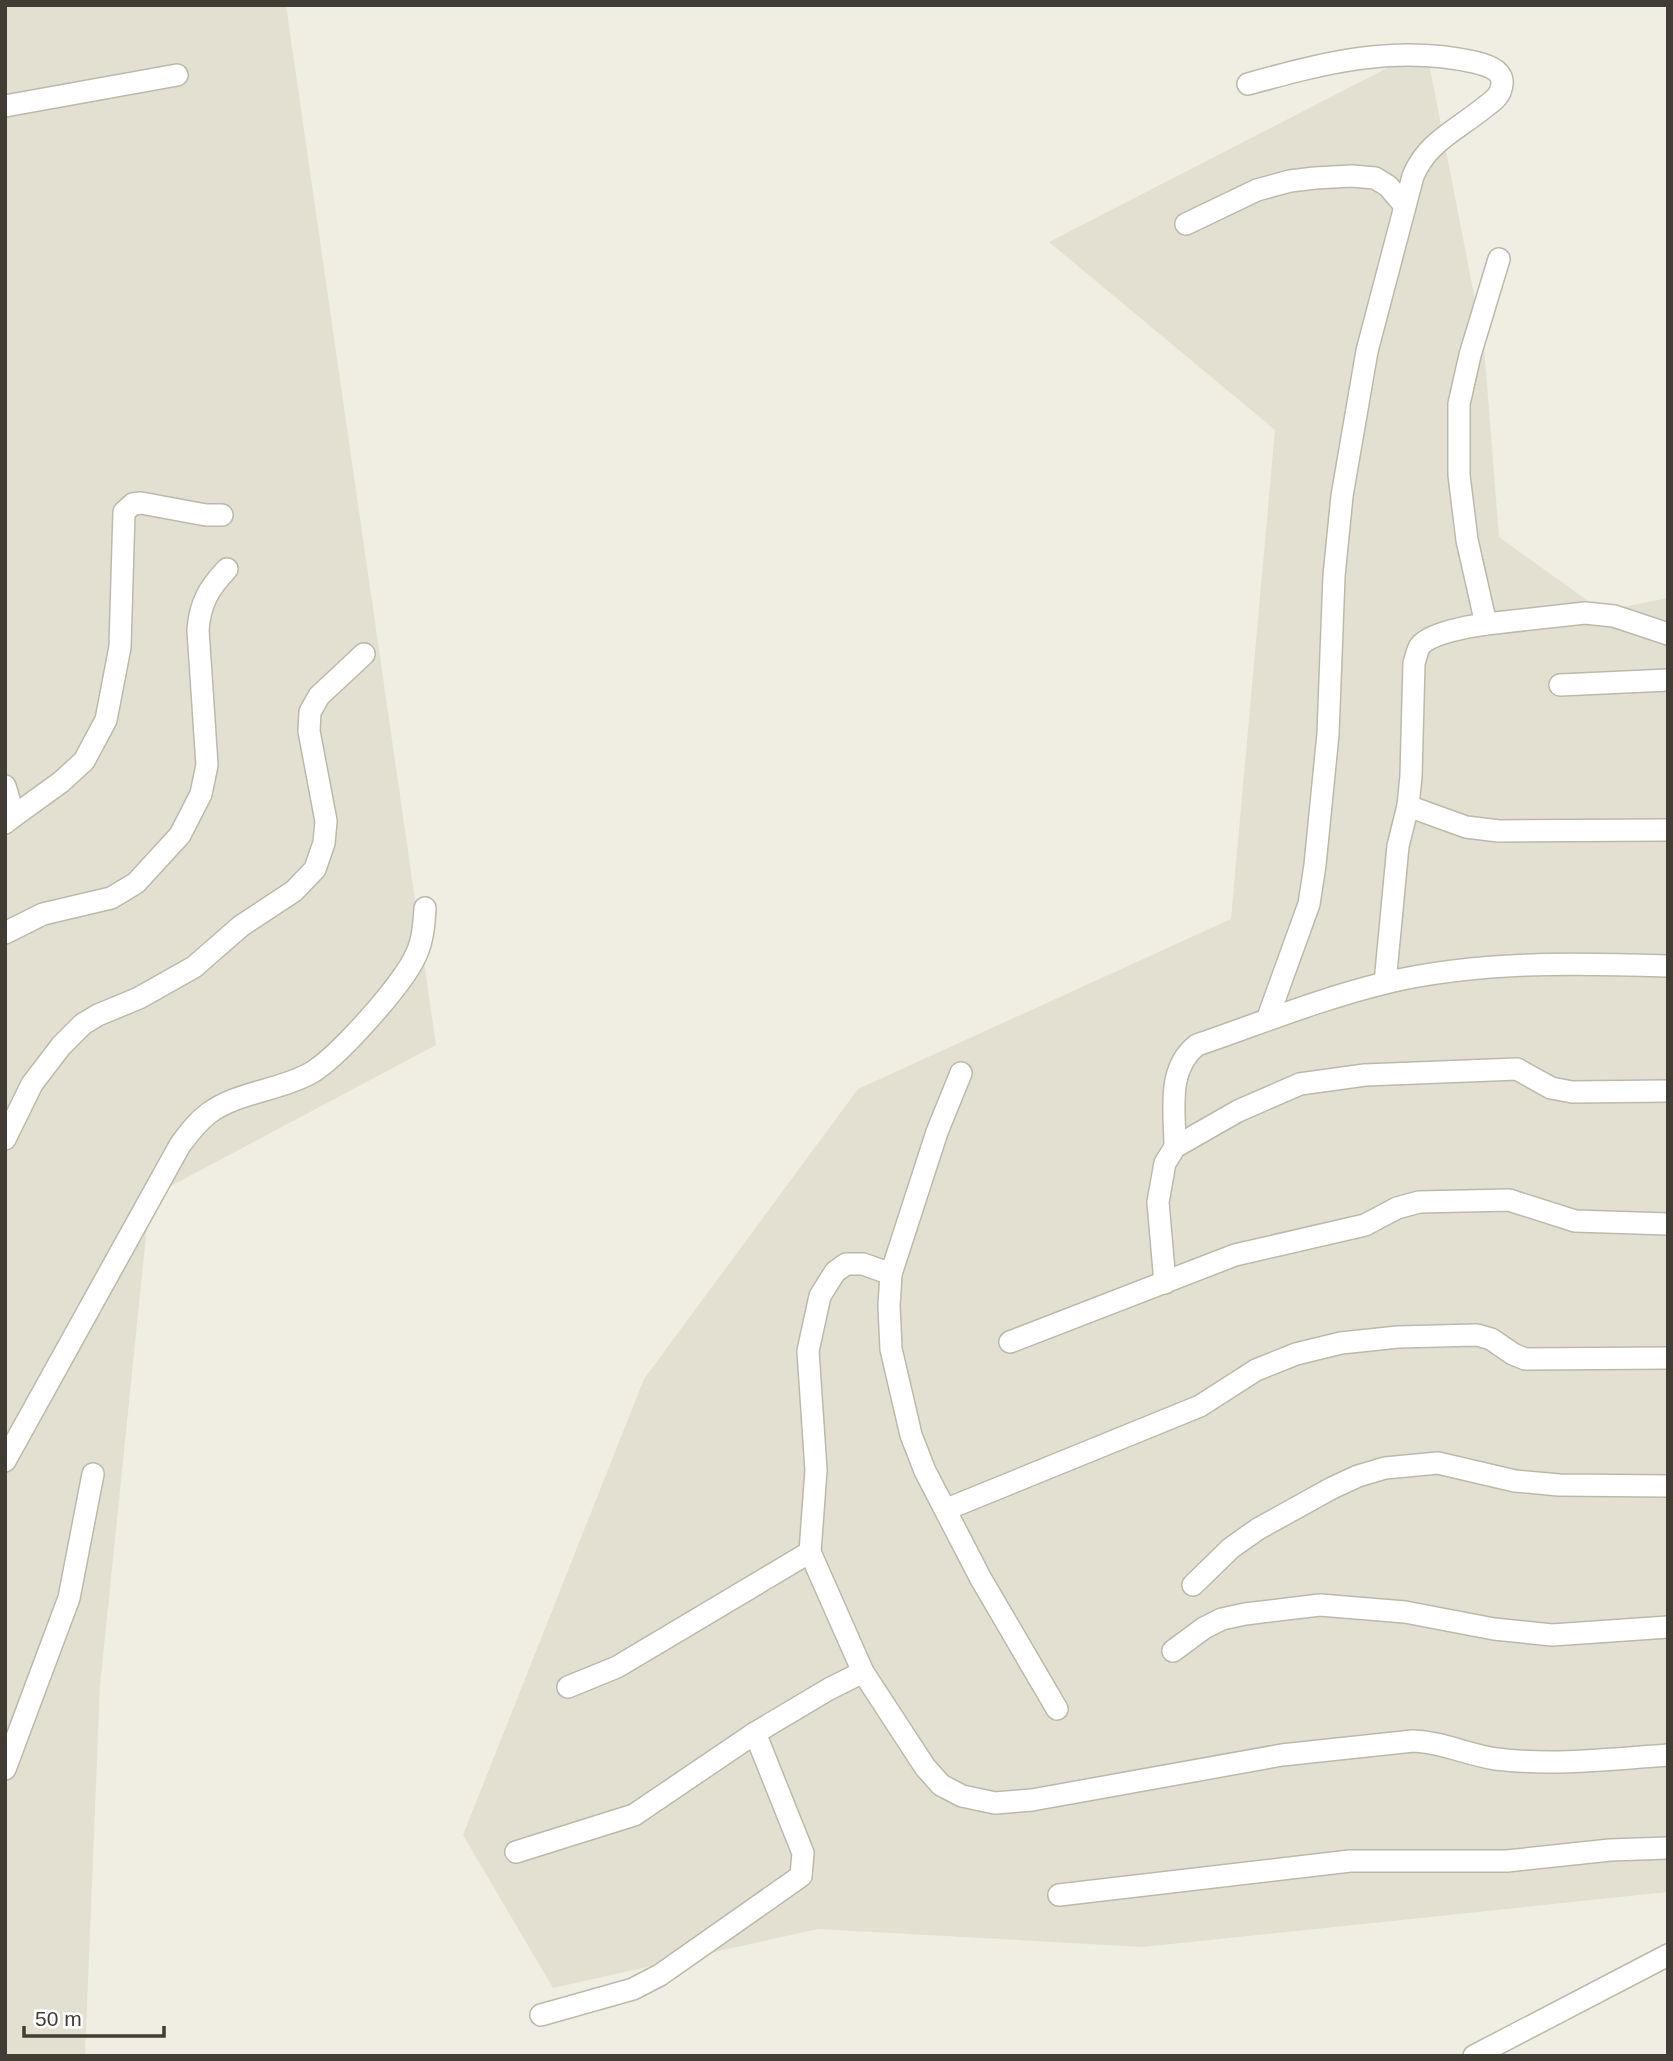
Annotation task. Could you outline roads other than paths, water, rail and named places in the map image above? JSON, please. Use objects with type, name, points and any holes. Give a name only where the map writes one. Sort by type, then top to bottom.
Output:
[{"type":"street","points":[[1248,84],[1320,64],[1381,54],[1454,58],[1495,68],[1502,79],[1497,97],[1431,147],[1420,159],[1367,351],[1342,496],[1334,576],[1328,734],[1315,866],[1309,904],[1267,1020]]},
{"type":"street","points":[[5,106],[177,75]]},
{"type":"street","points":[[1186,224],[1257,191],[1290,181],[1315,178],[1375,178],[1388,186],[1405,206]]},
{"type":"street","points":[[1486,624],[1467,540],[1459,475],[1459,404],[1470,355],[1499,258]]},
{"type":"street","points":[[5,786],[9,820],[61,782],[83,761],[106,720],[120,647],[124,512],[132,504],[141,503],[206,515],[222,514]]},
{"type":"street","points":[[5,933],[43,914],[111,898],[136,883],[180,835],[201,794],[207,765],[199,613],[212,584],[227,569]]},
{"type":"street","points":[[1385,983],[1398,846],[1408,806],[1414,663],[1420,646],[1431,638],[1470,626],[1586,613],[1614,616],[1668,634]]},
{"type":"street","points":[[5,1139],[32,1084],[61,1046],[83,1024],[139,998],[194,967],[241,926],[294,891],[315,869],[324,843],[326,821],[309,731],[310,712],[319,696],[364,654]]},
{"type":"street","points":[[1560,685],[1668,680]]},
{"type":"street","points":[[1408,806],[1466,827],[1499,831],[1668,830]]},
{"type":"street","points":[[5,1461],[180,1145],[193,1127],[210,1112],[236,1100],[279,1088],[311,1073],[346,1042],[401,980],[416,957],[423,936],[425,908]]},
{"type":"street","points":[[1175,1147],[1177,1070],[1188,1052],[1197,1045],[1385,983],[1457,970],[1575,963],[1668,966]]},
{"type":"street","points":[[1165,1283],[1158,1202],[1165,1163],[1175,1147],[1238,1111],[1300,1084],[1365,1075],[1517,1069],[1551,1088],[1572,1092],[1668,1091]]},
{"type":"street","points":[[961,1073],[937,1132],[891,1274],[889,1306],[894,1362],[911,1435],[925,1471],[947,1508],[981,1579],[1057,1709]]},
{"type":"street","points":[[1010,1342],[1235,1255],[1365,1225],[1397,1208],[1419,1202],[1509,1200],[1575,1221],[1668,1224]]},
{"type":"street","points":[[891,1274],[863,1264],[846,1264],[835,1272],[820,1296],[808,1351],[816,1470],[810,1552],[863,1672],[925,1767],[941,1785],[962,1796],[995,1803],[1032,1800],[1282,1755],[1413,1741],[1432,1742],[1492,1759],[1526,1762],[1668,1755]]},
{"type":"street","points":[[947,1508],[1200,1406],[1256,1370],[1296,1354],[1341,1343],[1398,1337],[1477,1335],[1491,1339],[1525,1359],[1668,1358]]},
{"type":"street","points":[[1193,1586],[1231,1548],[1258,1530],[1358,1476],[1385,1468],[1438,1463],[1515,1481],[1668,1486]]},
{"type":"street","points":[[5,1769],[69,1598],[93,1474]]},
{"type":"street","points":[[568,1687],[617,1667],[810,1552]]},
{"type":"street","points":[[1173,1651],[1222,1619],[1320,1605],[1405,1612],[1494,1629],[1552,1635],[1668,1627]]},
{"type":"street","points":[[516,1852],[634,1815],[755,1733],[863,1672]]},
{"type":"street","points":[[541,2015],[633,1989],[660,1975],[801,1876],[803,1853],[755,1733]]},
{"type":"street","points":[[1059,1895],[1350,1861],[1507,1861],[1610,1850],[1668,1848]]},
{"type":"street","points":[[1474,2056],[1668,1955]]}]
